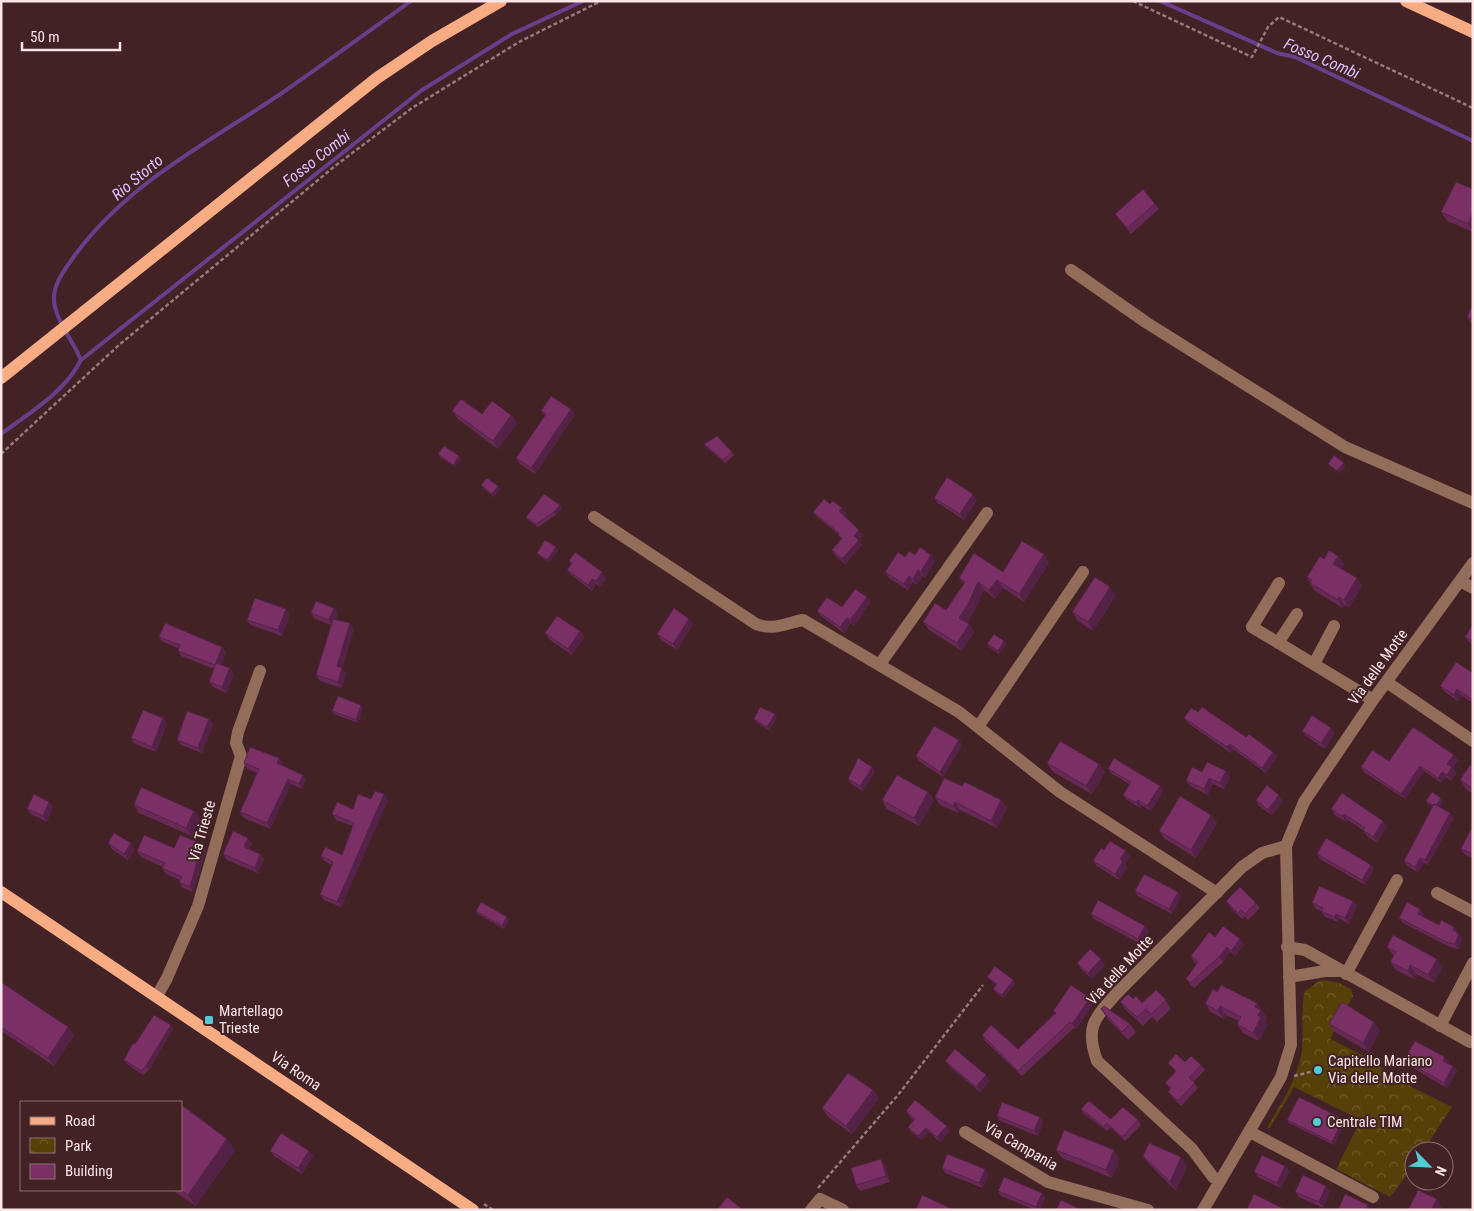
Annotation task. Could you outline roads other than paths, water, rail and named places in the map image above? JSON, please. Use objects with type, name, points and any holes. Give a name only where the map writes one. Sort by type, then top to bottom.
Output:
[{"type":"main road","points":[[1,378],[377,78],[432,41],[501,1]]},
{"type":"main road","points":[[1406,1],[1473,32]]},
{"type":"main road","name":"Via Roma","points":[[1,892],[473,1210]]},
{"type":"street","points":[[1071,270],[1147,323],[1344,447],[1473,503]]},
{"type":"street","points":[[880,664],[987,513]]},
{"type":"street","points":[[594,517],[756,624],[772,628],[803,620],[880,664],[959,712],[1060,792],[1217,893]]},
{"type":"street","name":"Via delle Motte","points":[[1203,1210],[1250,1132],[1283,1072],[1290,1045],[1286,846],[1304,802],[1373,700],[1388,683],[1473,563]]},
{"type":"street","points":[[978,727],[1082,572]]},
{"type":"street","points":[[1460,581],[1473,588]]},
{"type":"street","points":[[1279,584],[1252,627],[1373,700]]},
{"type":"street","points":[[1278,643],[1297,614]]},
{"type":"street","points":[[1314,664],[1334,626]]},
{"type":"street","name":"Via Trieste","points":[[156,996],[168,978],[198,906],[241,756],[236,743],[238,732],[260,671]]},
{"type":"street","points":[[1388,683],[1473,741]]},
{"type":"street","name":"Via delle Motte","points":[[1219,1181],[1213,1177],[1192,1149],[1097,1061],[1090,1042],[1092,1026],[1101,1011],[1242,867],[1262,854],[1286,846]]},
{"type":"street","points":[[1344,973],[1397,880]]},
{"type":"street","points":[[1437,893],[1473,912]]},
{"type":"street","points":[[1287,947],[1305,950],[1470,1042]]},
{"type":"street","points":[[1440,1026],[1473,963]]},
{"type":"street","points":[[1289,977],[1344,973]]},
{"type":"street","name":"Via Campania","points":[[965,1132],[1048,1182],[1148,1210]]},
{"type":"street","points":[[1250,1132],[1373,1197]]},
{"type":"street","points":[[811,1210],[820,1199],[843,1210]]},
{"type":"waterway","name":"Rio Storto","points":[[1,434],[56,392],[74,372],[81,360],[60,321],[54,298],[56,286],[64,270],[97,229],[145,184],[171,165],[282,93],[411,1]]},
{"type":"waterway","name":"Fosso Combi","points":[[81,360],[422,90],[512,34],[583,1]]},
{"type":"waterway","name":"Fosso Combi","points":[[1160,1],[1277,53],[1295,57],[1473,141]]},
{"type":"place","name":"Martellago Trieste","points":[[209,1020]]},
{"type":"place","name":"Capitello Mariano Via delle Motte","points":[[1318,1070]]},
{"type":"place","name":"Centrale TIM","points":[[1317,1122]]}]
